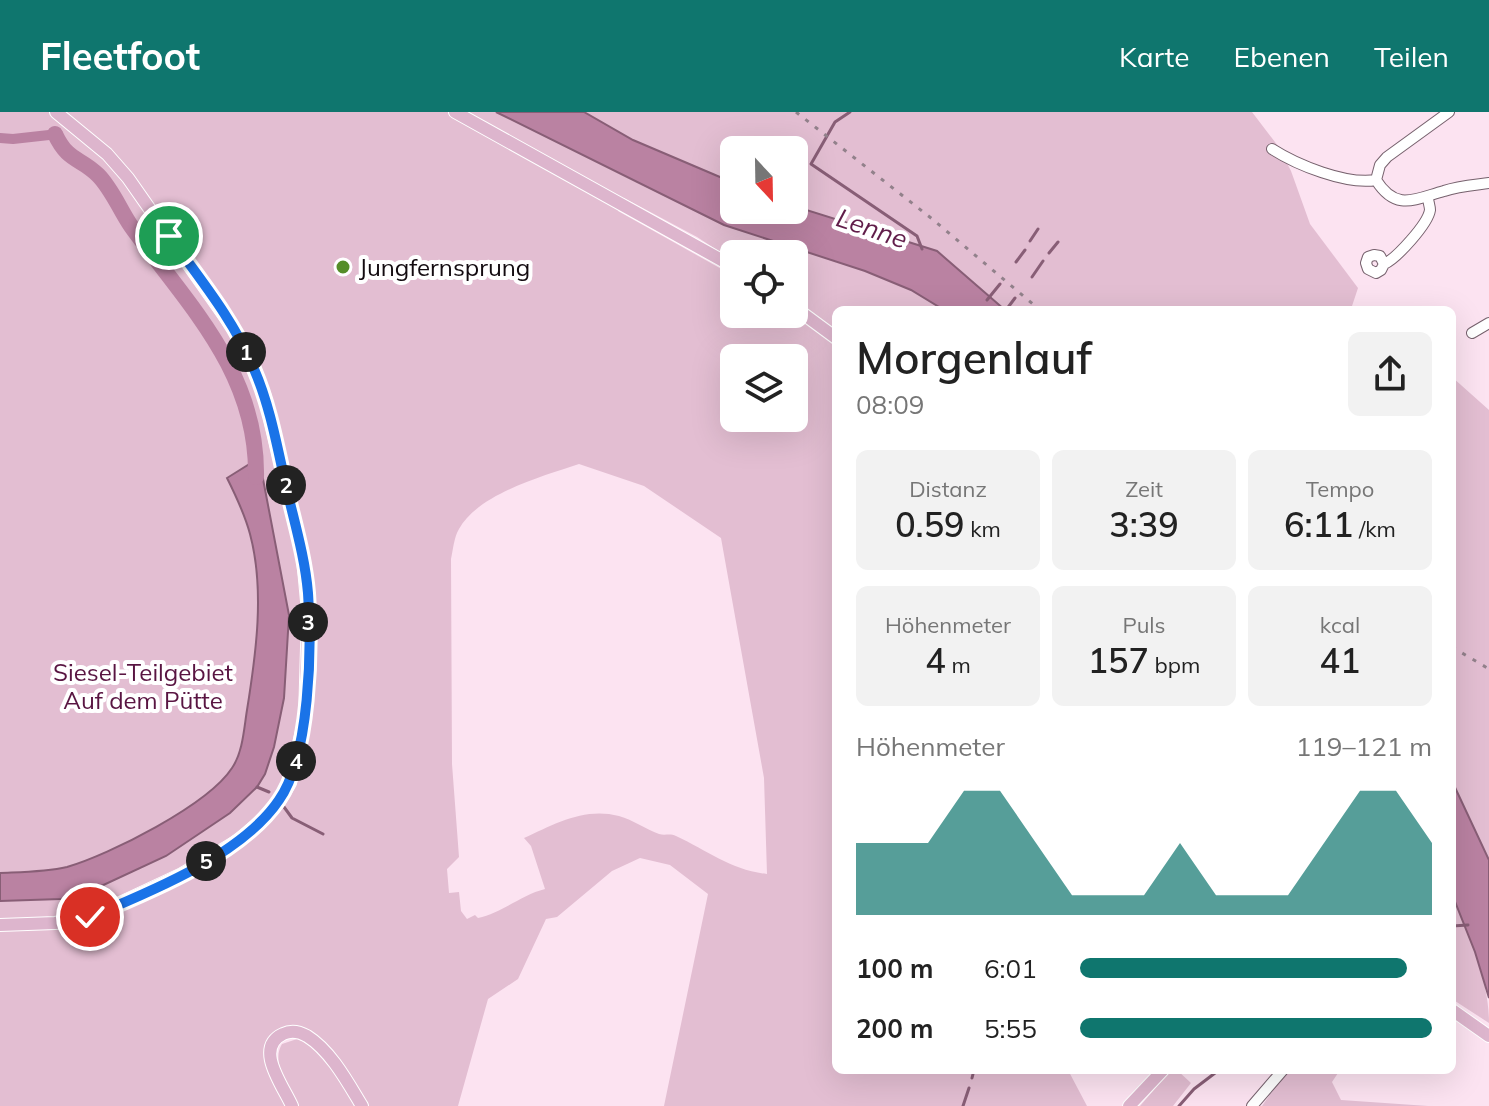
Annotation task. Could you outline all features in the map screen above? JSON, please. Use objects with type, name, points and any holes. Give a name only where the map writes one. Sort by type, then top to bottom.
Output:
[{"type":"main road","points":[[0,925],[55,923],[90,917],[182,874],[239,840],[278,803],[290,783],[305,718],[308,612],[303,558],[265,397],[254,367],[235,331],[128,178],[107,154],[56,112]]},
{"type":"main road","points":[[455,112],[720,259]]},
{"type":"main road","points":[[808,317],[832,335]]},
{"type":"main road","points":[[1456,1013],[1489,1036]]},
{"type":"main road","points":[[292,1106],[272,1067],[270,1053],[275,1039],[293,1031],[305,1035],[321,1048],[362,1106]]},
{"type":"main road","points":[[1129,1106],[1159,1074]]},
{"type":"street","points":[[1449,112],[1387,157],[1380,165],[1376,180],[1392,199],[1407,201],[1454,188],[1489,183]]},
{"type":"street","points":[[1272,149],[1340,177],[1364,182],[1376,180]]},
{"type":"street","points":[[1384,264],[1392,260],[1424,223],[1430,211],[1428,197]]},
{"type":"street","points":[[1472,333],[1489,323]]},
{"type":"street","points":[[1252,1106],[1280,1074]]},
{"type":"green space","name":"Siesel-Teilgebiet Auf dem Pütte","points":[[0,112],[496,112],[720,224],[770,240],[720,240],[720,252],[624,198],[618,211],[720,268],[720,328],[808,328],[808,325],[832,343],[832,1074],[1070,1074],[1087,1106],[664,1106],[708,894],[670,865],[640,858],[612,871],[557,917],[546,919],[518,979],[488,999],[458,1106],[368,1106],[320,1044],[304,1030],[289,1026],[280,1029],[266,1046],[265,1056],[271,1077],[287,1106],[0,1106]],"holes":[[[579,464],[644,486],[721,538],[764,778],[767,874],[731,864],[676,836],[659,834],[619,816],[582,815],[524,838],[531,846],[545,889],[487,916],[478,918],[475,915],[467,919],[461,911],[459,892],[449,893],[447,869],[459,857],[452,764],[451,559],[459,529],[468,517],[496,496]]]},
{"type":"green space","points":[[584,112],[1252,112],[1278,146],[1291,171],[1310,224],[1358,288],[1352,306],[1000,306],[937,251],[808,210],[808,136],[720,136],[720,177],[633,140]]},
{"type":"green space","points":[[808,252],[911,290],[937,306],[832,306],[832,330],[808,312]]},
{"type":"green space","points":[[1456,381],[1489,410],[1489,860],[1456,790]]},
{"type":"green space","points":[[1456,904],[1482,974],[1489,1023],[1456,1002]]},
{"type":"green space","points":[[297,1039],[323,1059],[355,1106],[298,1106],[278,1059],[282,1044]]},
{"type":"green space","points":[[1168,1074],[1181,1074],[1191,1083],[1173,1106],[1140,1106]]},
{"type":"green space","points":[[1284,1074],[1337,1074],[1332,1082],[1341,1100],[1428,1106],[1262,1106]]},
{"type":"shaded area","points":[[496,112],[584,112],[633,140],[720,177],[720,223]]},
{"type":"shaded area","points":[[808,210],[937,251],[1000,306],[937,306],[911,290],[808,252],[808,240],[770,240],[722,224],[808,224]]},
{"type":"shaded area","points":[[259,458],[289,615],[284,698],[265,774],[257,787],[230,813],[166,856],[97,888],[61,899],[0,901],[0,873],[59,869],[107,852],[180,812],[220,782],[232,768],[239,755],[244,732],[256,644],[258,600],[255,555],[250,534],[227,478]]},
{"type":"shaded area","points":[[1456,790],[1489,860],[1489,998],[1456,904]]},
{"type":"waterway","name":"Lenne","points":[[850,112],[835,122],[811,164],[917,236],[922,249]]},
{"type":"waterway","points":[[55,134],[70,155],[92,169],[103,181],[131,226],[216,342],[245,405],[254,439],[256,477]]},
{"type":"waterway","points":[[0,138],[58,134]]},
{"type":"waterway","points":[[1030,241],[1038,229]]},
{"type":"waterway","points":[[1049,253],[1058,242]]},
{"type":"waterway","points":[[1016,262],[1025,250]]},
{"type":"waterway","points":[[1032,277],[1043,261]]},
{"type":"waterway","points":[[987,300],[1000,284]]},
{"type":"waterway","points":[[1009,306],[1015,298]]},
{"type":"waterway","points":[[257,787],[269,792]]},
{"type":"waterway","points":[[284,807],[292,818],[323,834]]},
{"type":"waterway","points":[[1456,926],[1468,925]]},
{"type":"waterway","points":[[972,1078],[973,1074]]},
{"type":"waterway","points":[[1179,1106],[1214,1074]]},
{"type":"waterway","points":[[963,1106],[969,1088]]},
{"type":"railway","points":[[796,112],[931,218],[1035,306]]},
{"type":"railway","points":[[1456,649],[1489,669]]},
{"type":"place","name":"Jungfernsprung","points":[[343,267]]},
{"type":"route","points":[[90,917],[211,858],[261,821],[278,803],[290,783],[305,718],[308,591],[265,397],[254,367],[235,331],[169,236]]}]
